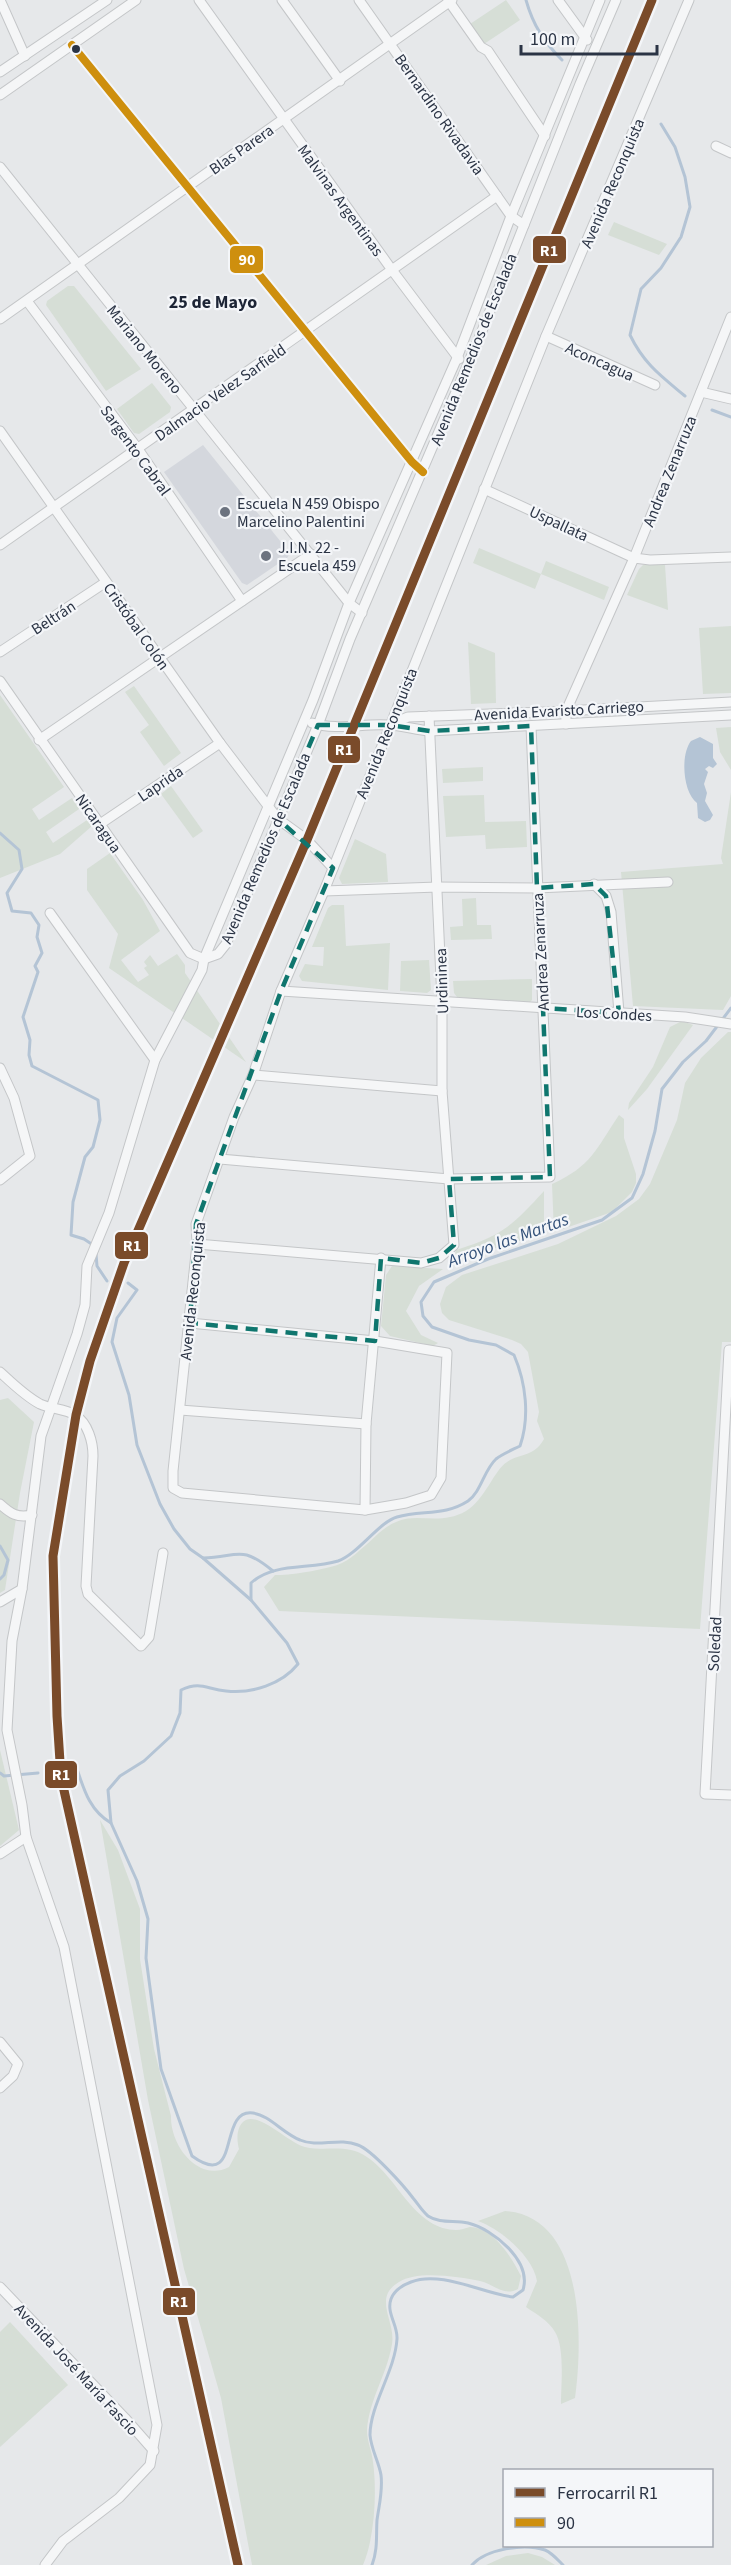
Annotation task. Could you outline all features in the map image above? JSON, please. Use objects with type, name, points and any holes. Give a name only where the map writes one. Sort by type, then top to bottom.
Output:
[{"type":"street","points":[[0,0],[25,56]]},
{"type":"street","points":[[0,72],[25,56],[93,4],[107,0]]},
{"type":"street","points":[[0,95],[136,0]]},
{"type":"street","name":"Malvinas Argentinas","points":[[199,0],[392,270],[457,358],[467,367]]},
{"type":"street","points":[[282,0],[340,81]]},
{"type":"street","name":"Bernardino Rivadavia","points":[[359,0],[511,216],[524,225]]},
{"type":"street","points":[[558,0],[583,42],[595,49]]},
{"type":"street","name":"Avenida Remedios de Escalada","points":[[204,959],[304,721],[349,603],[457,358],[511,216],[600,0]]},
{"type":"street","name":"Avenida Remedios de Escalada","points":[[204,959],[218,954],[226,944],[318,725],[362,613],[467,367],[616,0]]},
{"type":"street","name":"Avenida Reconquista","points":[[365,1510],[182,1493],[173,1488],[172,1471],[197,1244],[196,1224],[234,1117],[253,1075],[281,991],[324,891],[546,336],[689,0]]},
{"type":"street","points":[[450,1],[481,47],[488,51],[545,136]]},
{"type":"street","name":"Blas Parera","points":[[0,319],[340,81],[450,1]]},
{"type":"street","points":[[72,45],[305,332],[412,462],[423,472]]},
{"type":"street","points":[[716,146],[731,153]]},
{"type":"street","name":"Mariano Moreno","points":[[0,167],[349,603],[362,613]]},
{"type":"street","name":"Dalmacio Velez Sarfield","points":[[0,545],[497,196]]},
{"type":"street","name":"Sargento Cabral","points":[[27,301],[138,449],[242,601]]},
{"type":"street","name":"Andrea Zenarruza","points":[[566,724],[566,711],[633,558],[730,322]]},
{"type":"street","name":"Aconcagua","points":[[546,336],[655,385]]},
{"type":"street","points":[[701,392],[731,399]]},
{"type":"street","name":"Cristóbal Colón","points":[[0,431],[159,657],[268,806],[278,819],[307,840],[333,868]]},
{"type":"street","name":"Uspallata","points":[[484,489],[633,558]]},
{"type":"street","points":[[39,740],[311,554]]},
{"type":"street","points":[[633,558],[650,560],[731,557]]},
{"type":"street","name":"Beltrán","points":[[0,652],[106,582]]},
{"type":"street","name":"Nicaragua","points":[[0,681],[39,740],[190,953],[204,959]]},
{"type":"street","name":"Avenida Evaristo Carriego","points":[[389,725],[408,717],[731,702]]},
{"type":"street","name":"Avenida Evaristo Carriego","points":[[304,721],[318,725],[352,727],[389,725],[430,731],[731,715]]},
{"type":"street","name":"Urdininea","points":[[381,1258],[420,1263],[439,1258],[454,1245],[442,1091],[442,1001],[429,716]]},
{"type":"street","name":"Andrea Zenarruza","points":[[450,1179],[550,1177],[531,726]]},
{"type":"street","name":"Laprida","points":[[100,824],[220,742]]},
{"type":"street","points":[[324,891],[438,887],[537,888],[668,882]]},
{"type":"street","points":[[594,884],[606,896],[611,912],[619,1013]]},
{"type":"street","points":[[50,913],[155,1060]]},
{"type":"street","points":[[45,2565],[63,2541],[119,2498],[150,2465],[157,2425],[64,1947],[26,1837],[7,1730],[12,1641],[22,1589],[41,1436],[86,1305],[87,1266],[109,1213],[155,1060],[185,1005],[204,959]]},
{"type":"street","name":"Los Condes","points":[[281,991],[685,1017],[731,1024]]},
{"type":"street","points":[[0,1069],[14,1098],[30,1156],[0,1180]]},
{"type":"street","points":[[253,1075],[442,1091]]},
{"type":"street","points":[[220,1159],[450,1179]]},
{"type":"street","points":[[190,1323],[375,1341],[447,1353],[441,1478],[431,1495],[406,1503],[365,1510],[366,1424],[375,1341],[381,1258],[197,1244]]},
{"type":"street","name":"Soledad","points":[[730,1350],[726,1533],[705,1794],[731,1795]]},
{"type":"street","points":[[0,1372],[22,1393],[50,1409],[76,1416],[89,1433],[93,1444],[86,1586],[88,1594],[141,1646],[149,1637],[163,1553]]},
{"type":"street","points":[[180,1410],[366,1424]]},
{"type":"street","points":[[0,1504],[14,1516],[32,1515]]},
{"type":"street","points":[[0,1602],[22,1589]]},
{"type":"street","points":[[0,1854],[26,1837]]},
{"type":"street","points":[[0,2042],[18,2064],[13,2076],[0,2088]]},
{"type":"street","name":"Avenida José María Fascio","points":[[0,2288],[154,2451]]},
{"type":"highlighted area","points":[[318,725],[389,725],[430,731],[531,726],[537,888],[594,884],[606,896],[619,1013],[543,1008],[550,1177],[449,1179],[454,1245],[439,1258],[421,1263],[381,1258],[375,1341],[190,1323],[196,1224],[281,991],[333,868],[278,819]]},
{"type":"shaded area","points":[[506,0],[520,20],[484,44],[470,24]]},
{"type":"shaded area","points":[[614,222],[667,244],[659,255],[608,235]]},
{"type":"shaded area","points":[[68,286],[74,286],[141,369],[106,391],[46,305],[47,301]]},
{"type":"shaded area","points":[[152,383],[171,407],[170,412],[139,434],[134,433],[117,409]]},
{"type":"shaded area","name":"Escuela N 459 Obispo Marcelino Palentini","points":[[203,445],[289,552],[288,557],[247,585],[242,583],[164,472]]},
{"type":"shaded area","points":[[479,548],[541,574],[535,589],[473,563]]},
{"type":"shaded area","points":[[546,561],[609,587],[604,600],[541,574]]},
{"type":"shaded area","points":[[643,565],[665,565],[668,610],[627,595]]},
{"type":"shaded area","points":[[731,626],[731,693],[703,694],[699,628]]},
{"type":"shaded area","points":[[468,642],[495,653],[496,703],[471,704]]},
{"type":"shaded area","points":[[134,686],[181,753],[164,766],[140,732],[149,725],[125,692]]},
{"type":"shaded area","points":[[0,695],[64,787],[32,809],[39,820],[72,798],[79,809],[46,832],[53,843],[87,820],[92,826],[60,854],[0,878]]},
{"type":"shaded area","points":[[731,727],[731,770],[720,752],[716,728]]},
{"type":"shaded area","points":[[483,767],[483,781],[443,783],[442,769]]},
{"type":"shaded area","points":[[171,786],[203,831],[193,838],[161,794]]},
{"type":"shaded area","points":[[731,792],[731,996],[723,1010],[633,1006],[621,872],[723,864],[721,858]]},
{"type":"shaded area","points":[[484,795],[485,822],[526,821],[527,847],[486,849],[485,835],[446,837],[443,796]]},
{"type":"shaded area","points":[[355,839],[386,854],[388,882],[342,884],[339,878]]},
{"type":"shaded area","points":[[110,853],[143,900],[160,931],[121,960],[138,982],[149,975],[144,968],[147,966],[144,962],[150,955],[158,966],[177,954],[185,965],[185,973],[246,1062],[109,968],[118,934],[87,890],[87,869]]},
{"type":"shaded area","points":[[476,898],[477,925],[491,925],[492,939],[451,940],[450,927],[463,926],[462,899]]},
{"type":"shaded area","points":[[332,905],[344,905],[346,946],[390,943],[388,990],[302,981],[299,976],[305,964],[323,966],[324,947],[312,947],[328,908]]},
{"type":"shaded area","points":[[429,960],[431,990],[427,993],[400,991],[401,961]]},
{"type":"shaded area","points":[[532,979],[532,1000],[528,1004],[457,997],[454,993],[453,981]]},
{"type":"shaded area","points":[[682,1021],[693,1025],[647,1089],[628,1110],[629,1103],[653,1067],[670,1027]]},
{"type":"shaded area","points":[[728,1032],[731,1032],[731,1342],[722,1342],[700,1629],[279,1611],[264,1587],[275,1575],[308,1572],[342,1563],[386,1528],[404,1519],[447,1518],[466,1511],[479,1500],[502,1466],[540,1445],[544,1439],[537,1421],[539,1412],[528,1352],[521,1344],[512,1340],[449,1320],[442,1313],[440,1304],[446,1287],[462,1275],[558,1244],[616,1216],[639,1199],[650,1184],[677,1120],[685,1083],[701,1058]]},
{"type":"shaded area","points":[[619,1115],[624,1119],[624,1138],[636,1174],[636,1183],[632,1192],[612,1212],[554,1232],[552,1184],[576,1170],[592,1156]]},
{"type":"shaded area","points":[[544,1191],[544,1235],[503,1245],[452,1266],[456,1250],[485,1240],[505,1228]]},
{"type":"shaded area","points":[[392,1266],[443,1269],[419,1286],[406,1311],[421,1335],[438,1343],[433,1346],[390,1336],[381,1326],[386,1275]]},
{"type":"shaded area","points":[[8,1398],[34,1422],[5,1590],[0,1593],[0,1400]]},
{"type":"shaded area","points":[[0,1750],[19,1830],[0,1846]]},
{"type":"shaded area","points":[[100,1820],[118,1850],[140,1909],[140,1959],[154,2049],[175,2138],[188,2158],[197,2166],[207,2170],[218,2171],[229,2167],[239,2149],[237,2140],[239,2129],[248,2119],[263,2123],[305,2147],[352,2150],[376,2164],[413,2207],[433,2224],[453,2230],[470,2227],[486,2232],[501,2245],[521,2276],[518,2289],[508,2292],[471,2279],[450,2276],[417,2276],[399,2282],[391,2288],[387,2295],[386,2303],[392,2344],[368,2419],[367,2435],[373,2462],[375,2500],[370,2541],[363,2565],[252,2565],[221,2398],[184,2269],[148,2100]]},
{"type":"shaded area","points":[[505,2211],[531,2218],[551,2234],[564,2257],[573,2285],[579,2345],[578,2374],[575,2398],[561,2404],[562,2366],[558,2339],[549,2324],[526,2307],[537,2281],[534,2272],[515,2245],[496,2230],[478,2221]]},
{"type":"shaded area","points":[[10,2322],[68,2385],[0,2447],[0,2332]]},
{"type":"shaded area","points":[[528,2553],[542,2557],[555,2565],[486,2565],[506,2556]]},
{"type":"water","points":[[700,737],[713,744],[713,758],[717,764],[713,768],[709,766],[705,769],[708,772],[704,784],[707,793],[705,801],[713,815],[705,822],[698,818],[697,803],[692,798],[686,783],[684,764],[691,741]]},
{"type":"waterway","name":"Arroyo las Martas","points":[[526,0],[540,33],[562,60]]},
{"type":"waterway","name":"Arroyo las Martas","points":[[661,124],[675,147],[685,177],[690,207],[681,237],[661,268],[641,289],[630,335],[647,362],[685,396]]},
{"type":"waterway","name":"Arroyo las Martas","points":[[712,410],[731,417]]},
{"type":"waterway","points":[[0,833],[19,850],[22,869],[7,893],[12,911],[31,913],[39,925],[37,937],[42,953],[35,966],[38,972],[23,1017],[30,1040],[29,1055],[32,1066],[98,1100],[100,1120],[93,1147],[85,1157],[73,1202],[71,1235],[93,1245]]},
{"type":"waterway","name":"Arroyo las Martas","points":[[372,2565],[376,2548],[381,2481],[370,2435],[374,2412],[392,2363],[397,2339],[390,2309],[392,2296],[411,2282],[436,2279],[513,2297],[523,2290],[522,2268],[499,2239],[478,2226],[442,2221],[428,2216],[403,2185],[371,2154],[358,2145],[300,2140],[265,2117],[253,2113],[242,2115],[235,2123],[224,2157],[218,2164],[208,2164],[192,2156],[161,2069],[146,1958],[148,1919],[137,1881],[111,1823],[108,1790],[120,1776],[144,1761],[171,1736],[180,1713],[181,1690],[194,1686],[236,1692],[256,1689],[284,1677],[298,1664],[287,1643],[251,1600],[251,1583],[260,1576],[281,1569],[338,1561],[353,1552],[383,1525],[397,1517],[442,1511],[459,1506],[472,1497],[496,1459],[520,1446],[526,1412],[524,1388],[514,1355],[496,1345],[469,1340],[432,1327],[423,1316],[421,1302],[434,1282],[488,1259],[602,1220],[632,1198],[643,1174],[655,1131],[662,1089],[683,1062],[706,1041],[731,1008]]},
{"type":"waterway","points":[[96,1254],[97,1266],[107,1281]]},
{"type":"waterway","points":[[128,1283],[137,1290],[117,1318],[112,1342],[129,1395],[137,1445],[160,1504],[174,1529],[190,1549],[203,1558],[246,1555],[253,1557],[273,1571]]},
{"type":"waterway","points":[[0,1546],[8,1560],[4,1575],[0,1579]]},
{"type":"waterway","points":[[203,1558],[251,1600]]},
{"type":"waterway","points":[[77,1769],[93,1806],[111,1823]]},
{"type":"waterway","points":[[0,1773],[4,1776],[38,1773]]},
{"type":"waterway","name":"Arroyo las Martas","points":[[472,2565],[486,2555],[516,2547],[545,2550],[563,2565]]},
{"type":"rail line","name":"R1","points":[[238,2565],[61,1777],[53,1556],[76,1415],[90,1361],[124,1263],[307,840],[652,0]]},
{"type":"transit line","name":"90","points":[[72,45],[412,462],[423,472]]},
{"type":"place","name":"Escuela N 459 Obispo Marcelino Palentini","points":[[225,512]]},
{"type":"place","name":"J.I.N. 22 - Escuela 459","points":[[266,556]]},
{"type":"district","name":"25 de Mayo","points":[[213,302]]}]
